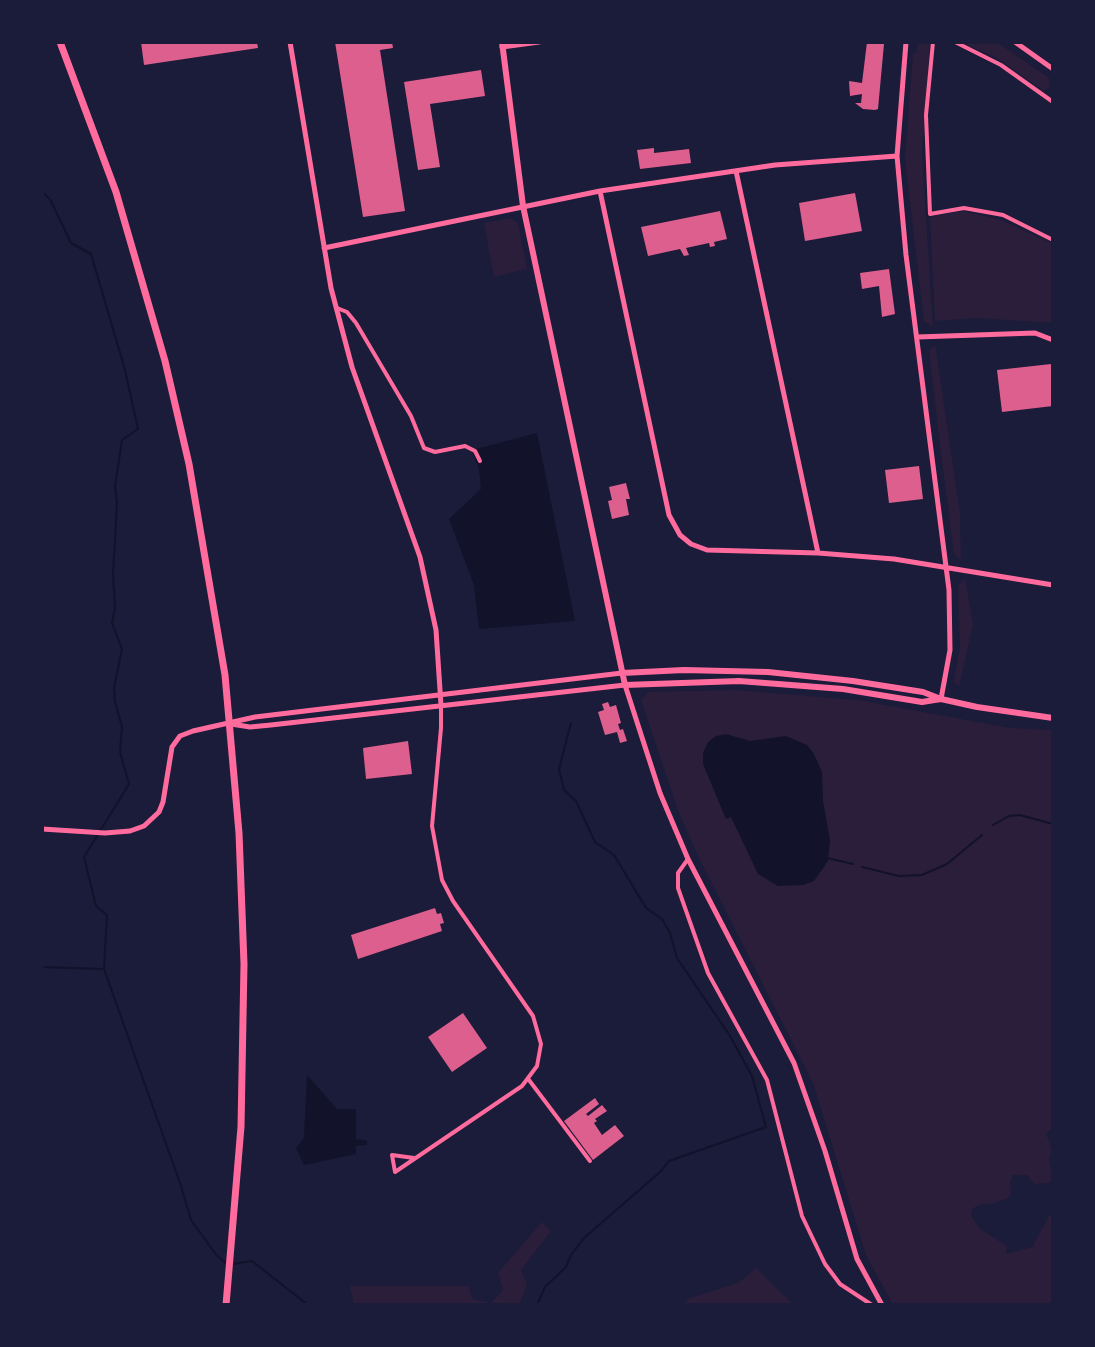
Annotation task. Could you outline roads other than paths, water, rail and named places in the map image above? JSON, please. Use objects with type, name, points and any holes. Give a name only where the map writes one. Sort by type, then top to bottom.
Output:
[{"type":"highway","points":[[60,42],[119,203],[165,361],[210,574],[231,724],[244,964],[241,1127],[226,1305]]},
{"type":"main road","points":[[502,44],[523,206],[625,685],[680,681],[752,682],[843,689],[922,702],[941,699]]},
{"type":"main road","points":[[622,673],[684,670],[768,672],[923,692],[941,699],[1053,718]]},
{"type":"street","points":[[290,42],[337,308],[352,367],[420,557],[436,630],[441,695],[432,826],[436,857],[445,887],[453,901],[537,1023],[541,1050],[529,1080],[395,1172],[392,1155],[414,1158]]},
{"type":"street","points":[[502,44],[539,42]]},
{"type":"street","points":[[906,42],[897,156],[946,567],[951,630],[941,699]]},
{"type":"street","points":[[933,42],[926,115],[930,214],[964,208],[1003,215],[1053,240]]},
{"type":"street","points":[[955,42],[1001,65],[1051,100],[1053,93]]},
{"type":"street","points":[[1015,42],[1053,69]]},
{"type":"street","points":[[324,248],[600,191],[736,171],[897,156]]},
{"type":"street","points":[[736,171],[818,553]]},
{"type":"street","points":[[600,191],[672,522],[686,540],[707,550],[894,559],[1053,585]]},
{"type":"street","points":[[337,308],[347,312],[356,323],[411,416],[424,448],[435,452],[465,446],[475,451],[480,461]]},
{"type":"street","points":[[917,337],[1035,333],[1053,340]]},
{"type":"street","points":[[42,829],[105,833],[130,831],[144,826],[159,812],[163,802],[169,753],[175,741],[187,733],[255,717],[622,673]]},
{"type":"street","points":[[231,724],[250,727],[271,725],[625,685],[660,793],[688,859],[794,1063],[857,1259],[882,1305]]},
{"type":"street","points":[[688,859],[678,873],[678,888],[708,973],[767,1080],[802,1216],[825,1264],[840,1284],[872,1305]]},
{"type":"street","points":[[529,1080],[590,1161]]},
{"type":"waterway","points":[[42,192],[50,199],[71,243],[91,254],[125,370],[138,429],[122,440],[115,486],[115,608],[112,623],[122,649],[114,688],[122,727],[120,752],[129,784],[84,857],[96,906],[107,915],[104,969],[191,1220],[217,1256],[227,1264]]},
{"type":"waterway","points":[[537,1305],[545,1287],[566,1267],[584,1238],[669,1161],[766,1127],[752,1076],[730,1036],[677,958],[670,933],[662,919],[646,908],[614,855],[595,842],[576,801],[564,790],[559,769],[571,723]]},
{"type":"waterway","points":[[993,825],[1009,816],[1020,815],[1053,824]]},
{"type":"waterway","points":[[862,867],[899,876],[922,875],[947,864],[982,835]]},
{"type":"waterway","points":[[827,858],[853,864]]},
{"type":"waterway","points":[[42,967],[102,969]]},
{"type":"waterway","points":[[233,1264],[252,1261],[308,1305]]}]
